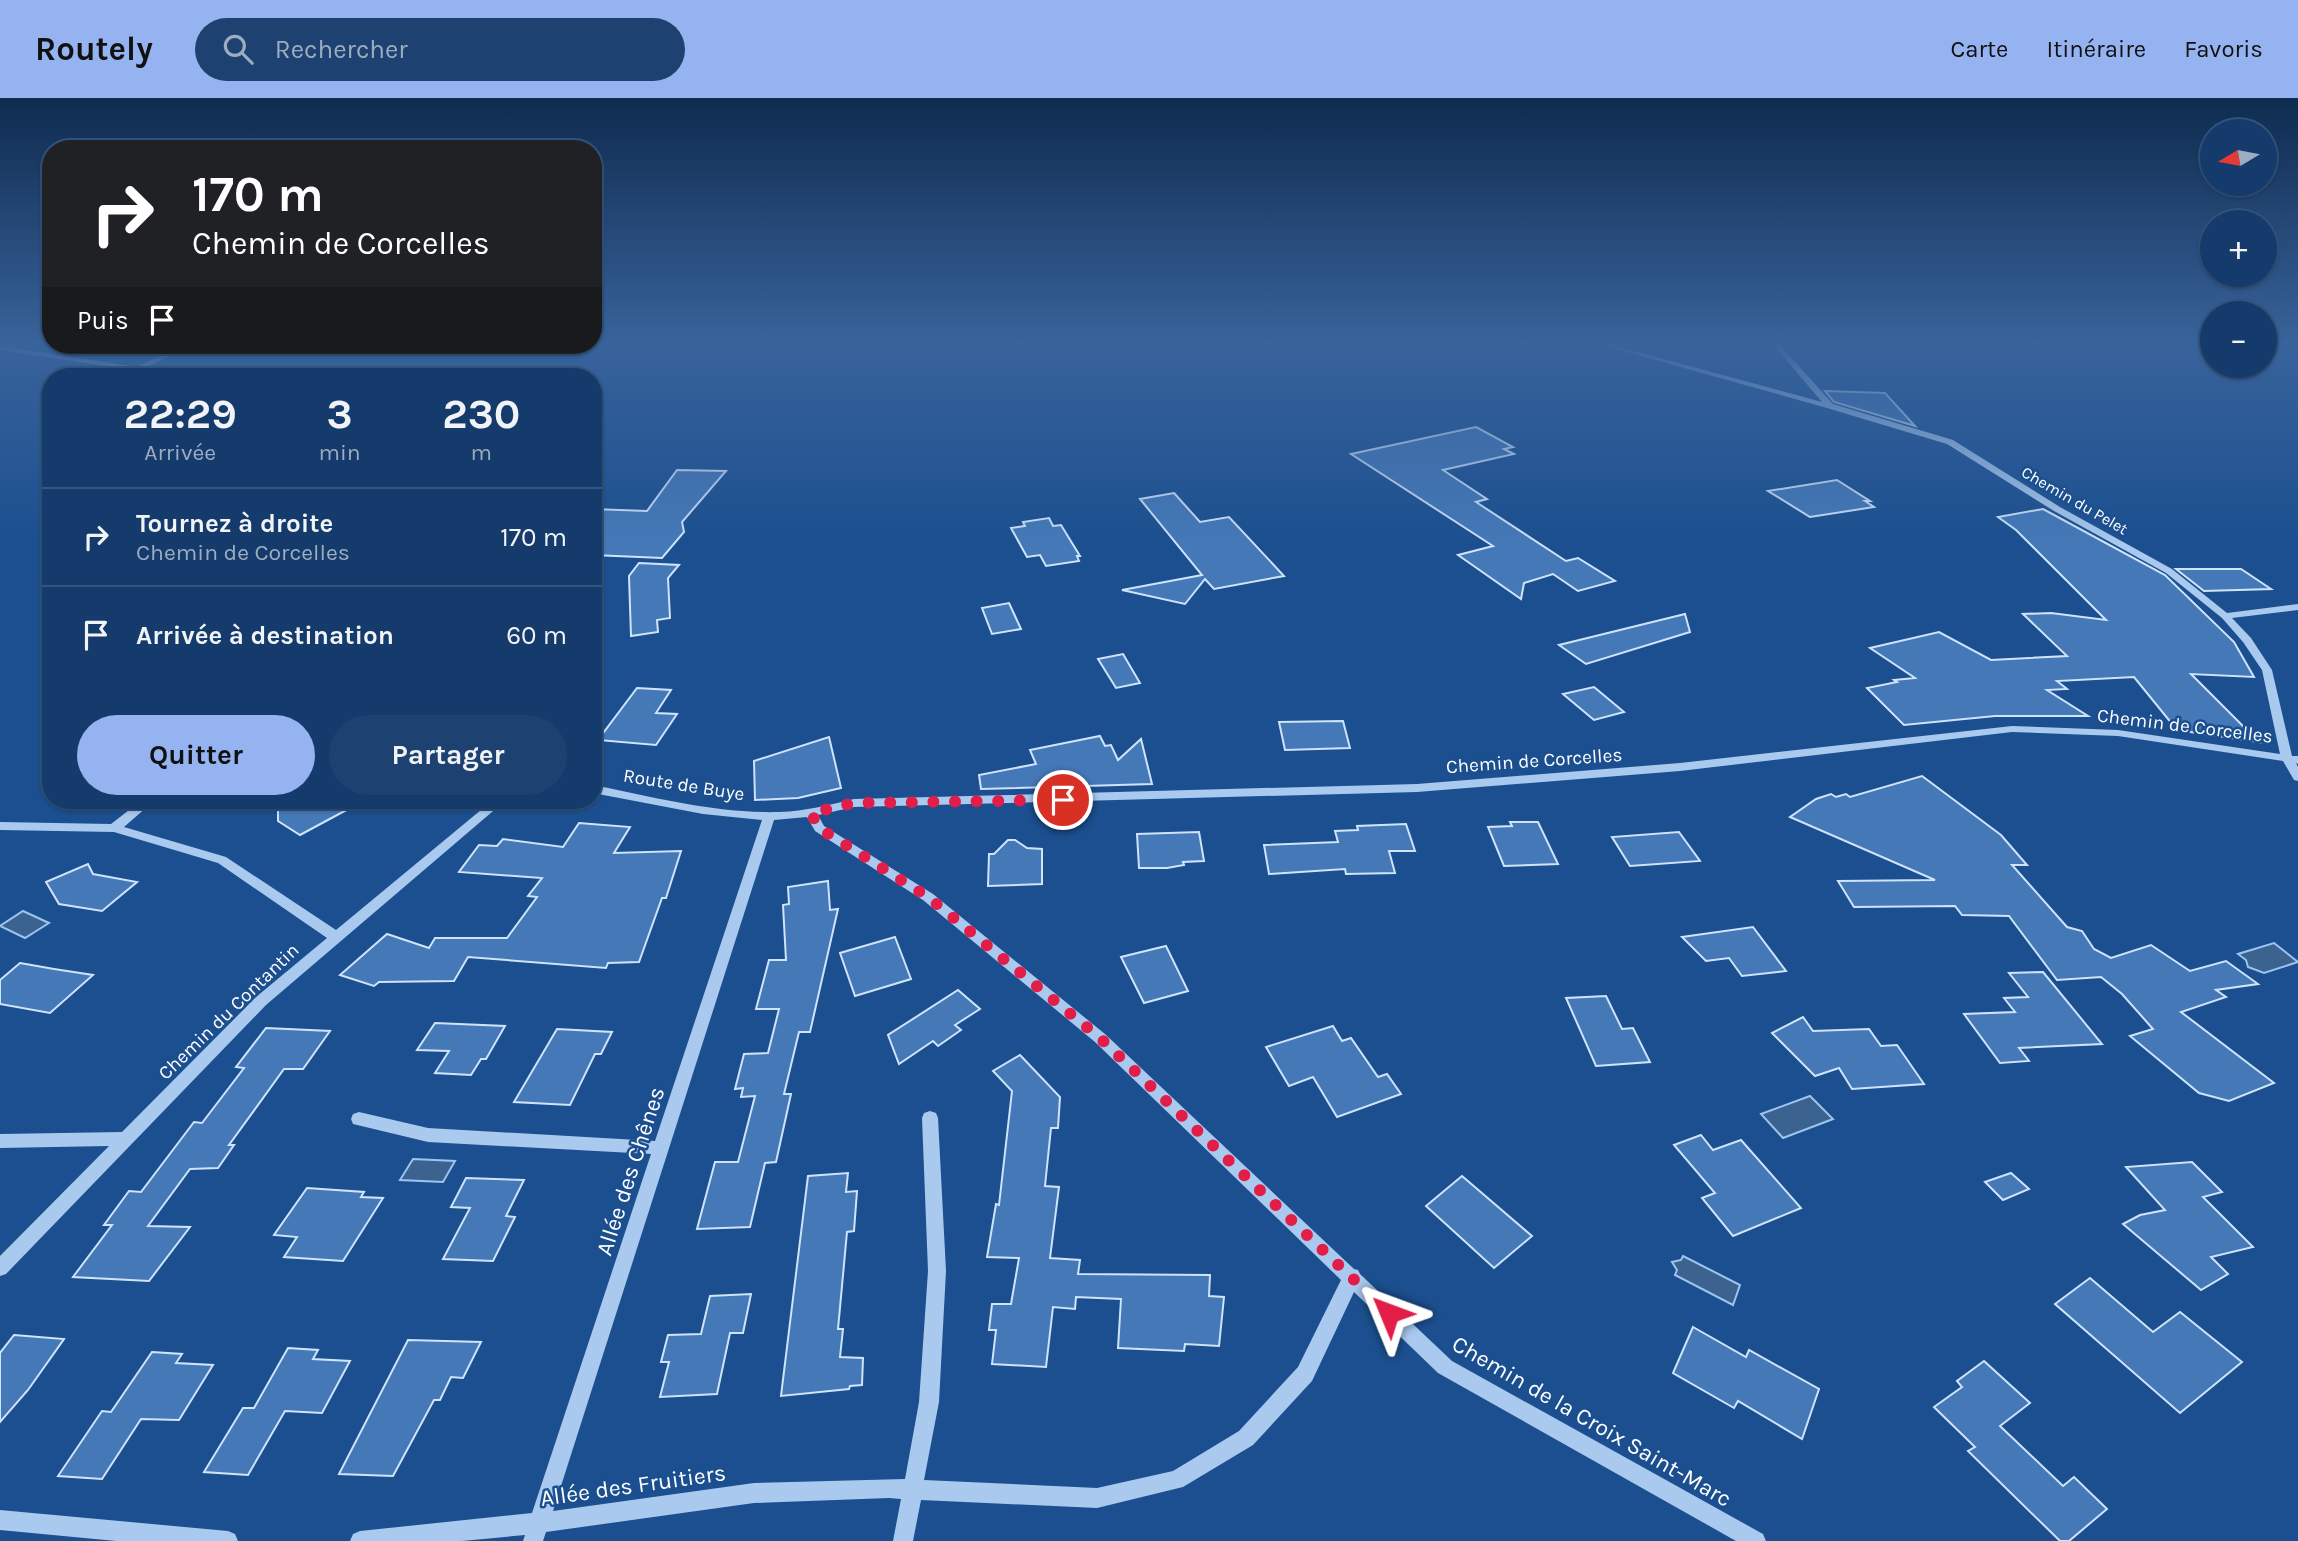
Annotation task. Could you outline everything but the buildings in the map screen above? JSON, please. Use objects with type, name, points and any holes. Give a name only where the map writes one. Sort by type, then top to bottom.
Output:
[{"type":"street","name":"Chemin du Pelet","points":[[1841,409],[1951,442],[2057,509],[2169,571],[2225,616],[2247,640],[2267,670],[2292,759]]},
{"type":"street","points":[[2225,616],[2298,607]]},
{"type":"street","name":"Chemin de Corcelles","points":[[769,816],[811,813],[854,803],[1417,788],[1680,767],[2012,729],[2118,733],[2292,759]]},
{"type":"street","points":[[2292,759],[2298,777]]},
{"type":"street","name":"Route de Buye","points":[[602,791],[684,806],[769,816]]},
{"type":"street","points":[[114,828],[138,809]]},
{"type":"street","name":"Chemin du Contantin","points":[[0,1268],[261,1001],[489,809]]},
{"type":"street","name":"Chemin de la Croix Saint-Marc","points":[[811,813],[819,828],[928,897],[1100,1038],[1445,1367],[1756,1541]]},
{"type":"street","name":"Allée des Chênes","points":[[536,1532],[769,816]]},
{"type":"street","points":[[0,826],[114,828],[222,860],[335,936]]},
{"type":"street","points":[[903,1541],[929,1402],[937,1271],[930,1118]]},
{"type":"street","points":[[359,1119],[428,1135],[661,1148]]},
{"type":"street","points":[[0,1142],[126,1139]]},
{"type":"street","name":"Allée des Fruitiers","points":[[360,1541],[536,1532],[754,1493],[914,1489],[1097,1498],[1176,1480],[1246,1438],[1305,1374],[1352,1276]]},
{"type":"street","points":[[0,1520],[228,1541]]},
{"type":"water","points":[[23,911],[49,923],[25,938],[0,926]]},
{"type":"water","points":[[2274,943],[2298,962],[2264,973],[2248,967],[2246,960],[2238,954]]},
{"type":"water","points":[[1810,1096],[1833,1119],[1783,1138],[1761,1114]]},
{"type":"water","points":[[413,1159],[455,1161],[443,1182],[400,1180]]},
{"type":"water","points":[[1683,1256],[1740,1285],[1733,1305],[1675,1275],[1677,1270],[1672,1262],[1681,1260]]},
{"type":"route","points":[[1063,800],[854,803],[811,813],[819,828],[928,897],[1100,1038],[1389,1313]]}]
